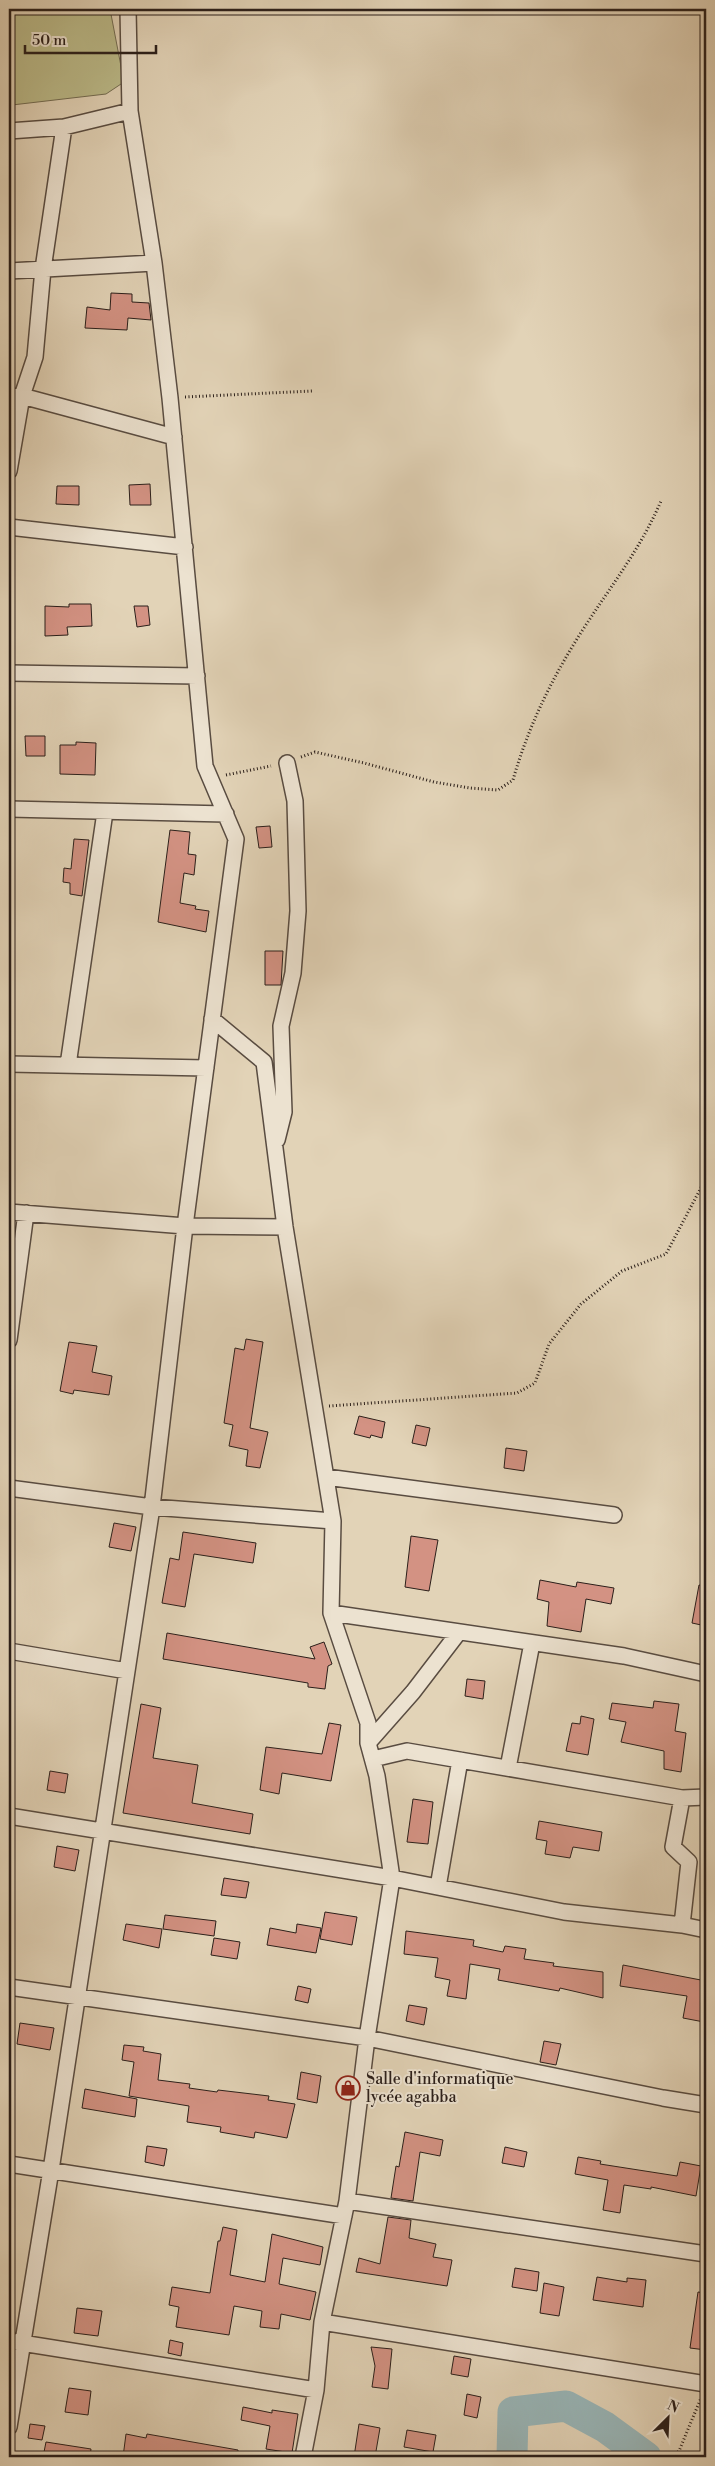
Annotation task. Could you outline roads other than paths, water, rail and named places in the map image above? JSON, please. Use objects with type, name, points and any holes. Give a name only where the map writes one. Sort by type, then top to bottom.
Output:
[{"type":"street","points":[[9,2428],[15,2342],[51,2170],[152,1507],[185,1226],[236,839],[206,766],[170,398],[154,263],[130,111],[128,9]]},
{"type":"street","points":[[9,131],[64,127],[130,111]]},
{"type":"street","points":[[9,471],[16,396],[35,357],[43,269],[64,127]]},
{"type":"street","points":[[9,271],[154,263]]},
{"type":"street","points":[[16,396],[174,437]]},
{"type":"street","points":[[9,527],[185,547]]},
{"type":"street","points":[[9,673],[197,676]]},
{"type":"street","points":[[275,1149],[284,1112],[281,1026],[293,973],[298,911],[295,801],[286,762]]},
{"type":"street","points":[[9,809],[226,814]]},
{"type":"street","points":[[68,1065],[105,812]]},
{"type":"street","points":[[212,1019],[264,1062],[284,1226],[316,1408],[333,1521],[331,1612],[368,1723],[368,1743],[377,1776],[392,1878],[367,2038],[347,2201],[322,2322],[316,2390],[303,2457]]},
{"type":"street","points":[[9,1064],[206,1068]]},
{"type":"street","points":[[9,1212],[185,1226],[284,1226]]},
{"type":"street","points":[[9,1340],[26,1213]]},
{"type":"street","points":[[326,1477],[614,1514]]},
{"type":"street","points":[[9,1488],[152,1507],[333,1521]]},
{"type":"street","points":[[331,1612],[624,1656],[706,1674]]},
{"type":"street","points":[[368,1743],[413,1692],[459,1632]]},
{"type":"street","points":[[508,1768],[532,1643]]},
{"type":"street","points":[[9,1651],[127,1671]]},
{"type":"street","points":[[373,1759],[408,1751],[682,1798],[706,1797]]},
{"type":"street","points":[[438,1887],[460,1760]]},
{"type":"street","points":[[682,1798],[673,1847],[689,1862],[682,1925]]},
{"type":"street","points":[[9,1816],[392,1878],[564,1912],[682,1925],[706,1930]]},
{"type":"street","points":[[9,1987],[367,2038],[706,2105]]},
{"type":"street","points":[[9,2164],[344,2216]]},
{"type":"street","points":[[347,2201],[706,2254]]},
{"type":"street","points":[[322,2322],[705,2389]]},
{"type":"street","points":[[15,2342],[316,2390]]},
{"type":"waterway","points":[[512,2457],[513,2412],[566,2406],[605,2427],[646,2457]]},
{"type":"place","name":"Salle d'informatique lycée agabba","points":[[348,2088]]}]
